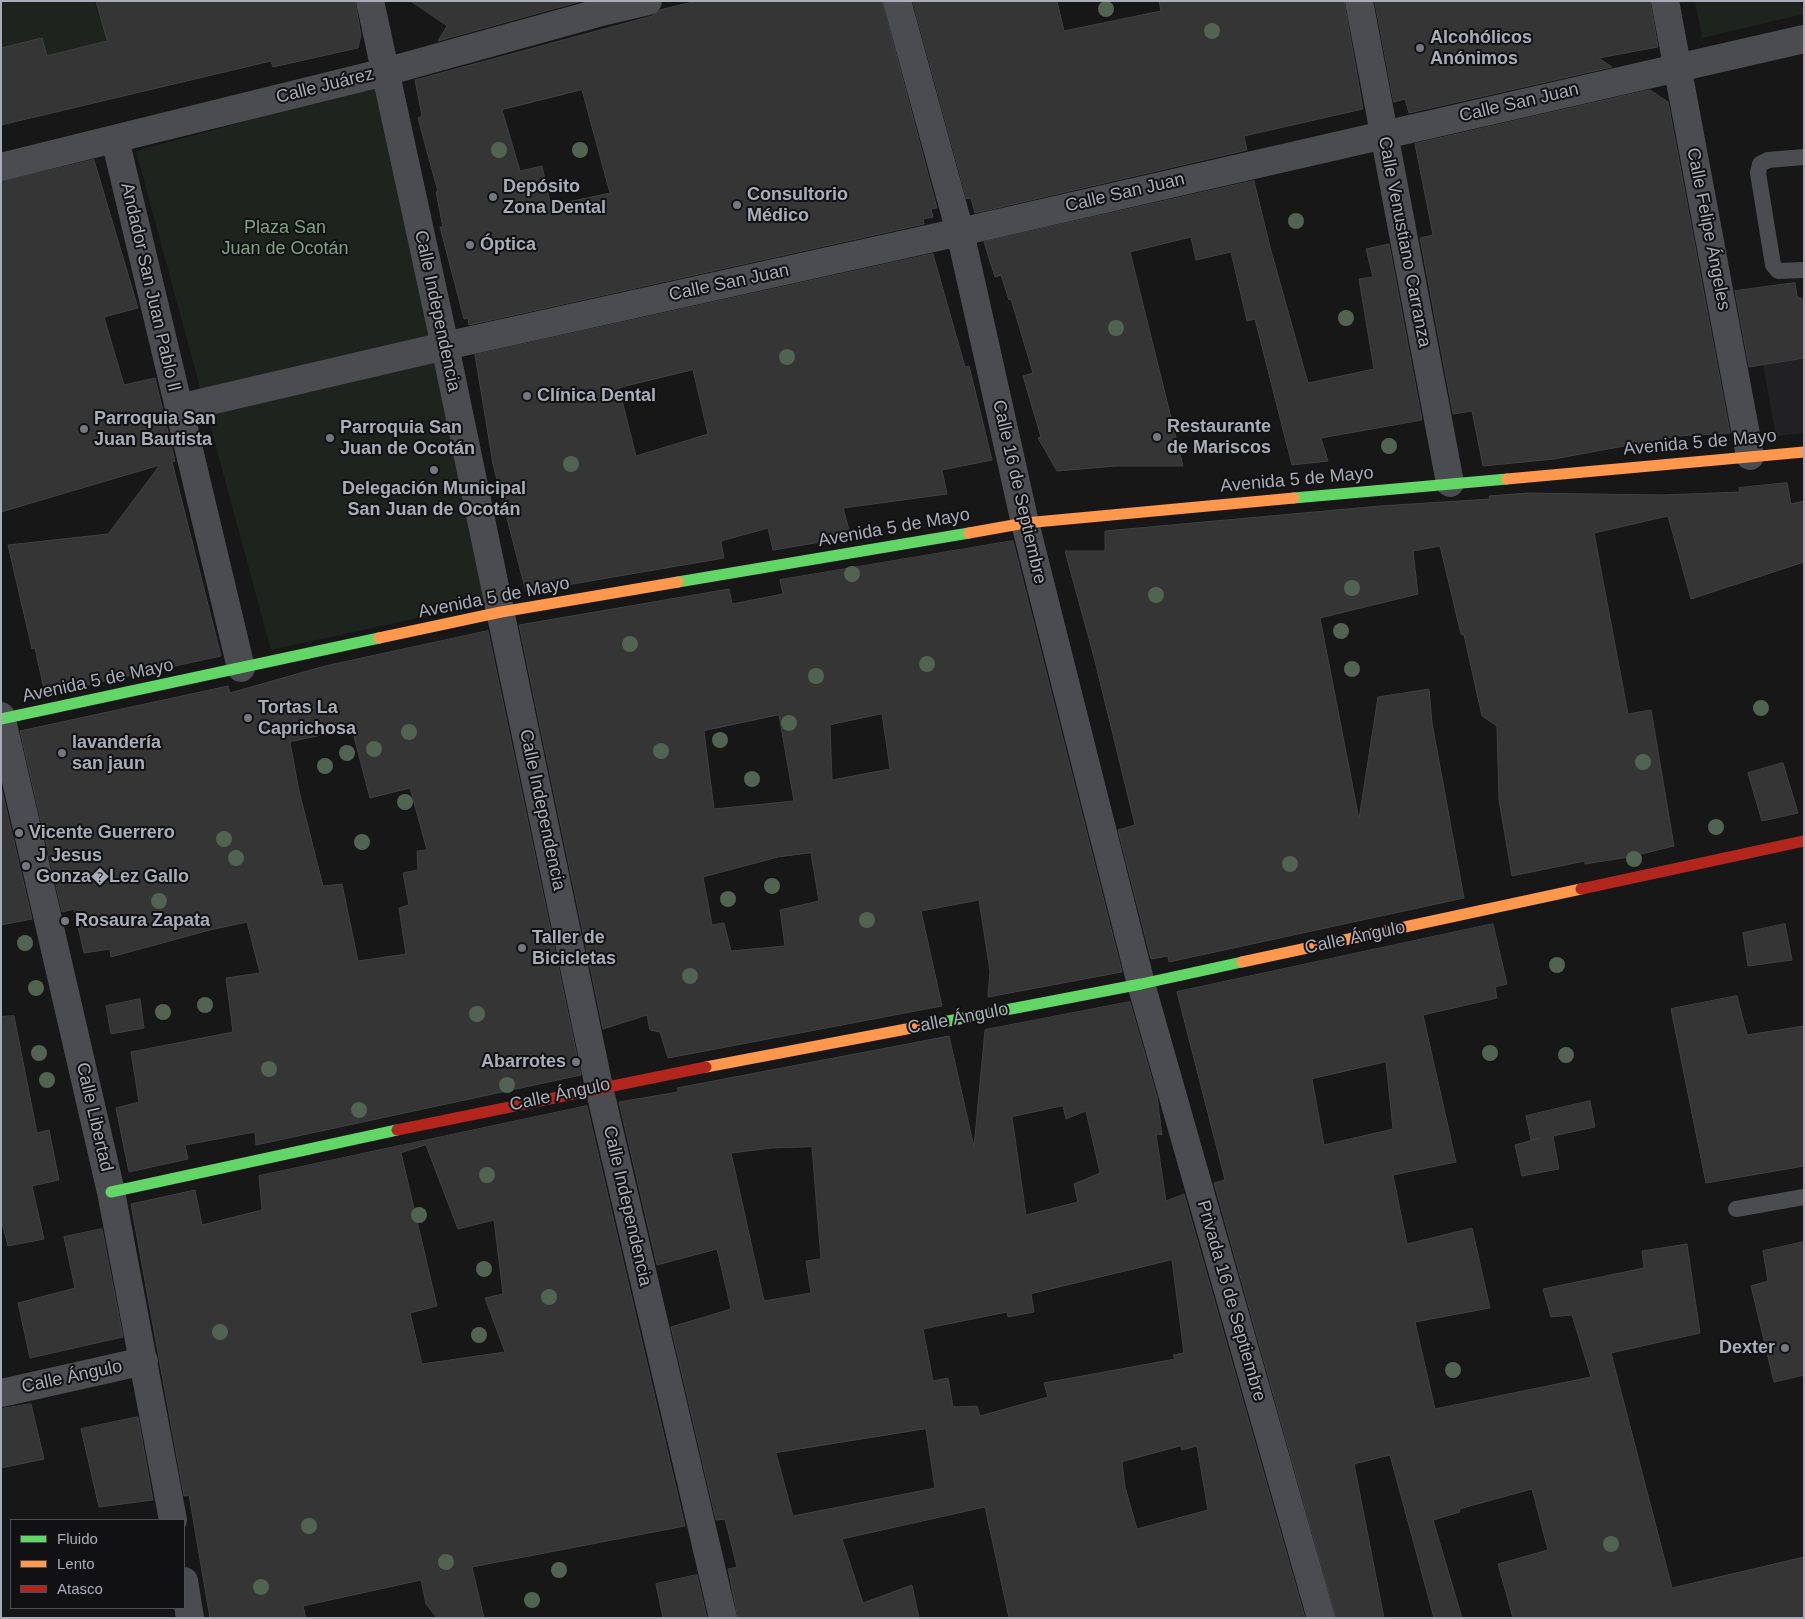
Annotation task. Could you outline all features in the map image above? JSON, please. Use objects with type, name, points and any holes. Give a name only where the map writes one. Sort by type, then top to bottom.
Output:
[{"type":"main road","name":"Avenida 5 de Mayo","points":[[2,718],[501,612],[1025,523],[1804,452]]},
{"type":"main road","name":"Calle Ángulo","points":[[112,1192],[599,1086],[1141,984],[1804,841]]},
{"type":"street","name":"Calle Independencia","points":[[370,1],[445,346],[599,1086],[723,1618]]},
{"type":"street","name":"Calle Juárez","points":[[1,167],[385,72],[603,6],[648,1]]},
{"type":"street","name":"Calle 16 de Septiembre","points":[[897,1],[960,232],[1025,523],[1141,984]]},
{"type":"street","name":"Calle Venustiano Carranza","points":[[1359,1],[1450,483]]},
{"type":"street","name":"Calle Felipe Ángeles","points":[[1666,1],[1750,456]]},
{"type":"street","name":"Calle San Juan","points":[[179,408],[445,346],[960,232],[1384,133],[1804,39]]},
{"type":"street","name":"Andador San Juan Pablo ll","points":[[115,139],[241,668]]},
{"type":"street","name":"Calle Libertad","points":[[2,718],[112,1192],[173,1519]]},
{"type":"street","name":"Privada 16 de Septiembre","points":[[1141,984],[1320,1618]]},
{"type":"street","name":"Calle Ángulo","points":[[1,1393],[144,1362]]},
{"type":"street","points":[[185,1587],[190,1618]]},
{"type":"lane","points":[[1804,157],[1768,160],[1760,164],[1758,173],[1773,265],[1778,271],[1804,270]]},
{"type":"lane","points":[[1736,1209],[1804,1197]]},
{"type":"shaded area","points":[[1804,358],[1804,433],[1776,436],[1763,365]]},
{"type":"green space","points":[[1,1],[94,1],[107,41],[59,53],[74,109],[62,110],[1,48]]},
{"type":"green space","points":[[1695,1],[1801,1],[1804,14],[1702,38]]},
{"type":"green space","name":"Plaza San Juan de Ocotán","points":[[378,85],[486,603],[271,650],[136,151]]},
{"type":"building","points":[[96,1],[355,1],[361,35],[358,48],[273,67],[271,61],[1,125],[1,48],[42,38],[47,56],[107,41]]},
{"type":"building","points":[[411,1],[582,1],[438,41],[447,26]]},
{"type":"building","points":[[697,1],[882,1],[937,208],[931,209],[933,217],[923,219],[924,224],[469,325],[468,318],[464,319],[440,227],[443,227],[436,192],[438,192],[418,118],[422,116],[415,80],[652,16],[660,10]],"holes":[[[582,90],[610,193],[554,205],[553,202],[550,202],[542,166],[520,171],[502,110]]]},
{"type":"building","points":[[913,1],[1057,1],[1064,31],[1161,11],[1159,1],[1344,1],[1363,109],[1244,136],[1247,150],[975,213],[971,198],[967,199]]},
{"type":"building","points":[[1375,1],[1650,1],[1658,47],[1599,58],[1612,67],[1409,113],[1405,99],[1394,102]]},
{"type":"building","points":[[1650,90],[1668,102],[1730,433],[1678,436],[1554,459],[1483,466],[1472,411],[1453,414],[1420,238],[1433,235],[1415,144]]},
{"type":"building","name":"Parroquia San Juan Bautista","points":[[94,160],[138,308],[104,317],[124,385],[155,378],[175,461],[172,462],[221,656],[45,694],[35,648],[32,649],[8,545],[108,534],[160,465],[1,512],[1,182]]},
{"type":"building","points":[[1254,181],[1270,247],[1308,383],[1374,369],[1359,279],[1373,277],[1366,249],[1389,244],[1422,420],[1321,438],[1328,461],[1292,465],[1255,319],[1247,321],[1231,252],[1196,260],[1191,237],[1130,252],[1183,466],[1116,466],[1057,471],[1038,438],[1041,437],[1023,376],[1033,373],[1011,299],[1009,300],[1001,275],[995,277],[984,242]]},
{"type":"building","points":[[933,254],[965,367],[969,366],[992,460],[942,470],[947,494],[843,508],[851,537],[773,550],[768,528],[721,541],[724,558],[526,592],[493,464],[475,355]],"holes":[[[693,370],[708,434],[636,456],[619,388]]]},
{"type":"building","points":[[1795,283],[1797,296],[1804,300],[1804,358],[1749,367],[1735,291]]},
{"type":"building","points":[[1787,483],[1791,504],[1804,501],[1804,562],[1691,599],[1668,516],[1594,533],[1628,714],[1651,710],[1674,846],[1629,857],[1585,864],[1585,861],[1512,876],[1499,800],[1497,726],[1482,716],[1464,635],[1461,634],[1440,546],[1413,551],[1418,594],[1320,618],[1359,819],[1378,697],[1429,689],[1432,723],[1464,898],[1169,962],[1168,956],[1151,959],[1118,830],[1135,825],[1094,657],[1065,551],[1105,551],[1105,531],[1380,506],[1490,499],[1489,496],[1527,493],[1662,495],[1740,492],[1739,488]]},
{"type":"building","points":[[1013,541],[1122,972],[988,997],[990,971],[979,900],[921,911],[942,1006],[668,1058],[660,1032],[650,1030],[647,1015],[603,1029],[519,625],[729,589],[732,604],[783,594],[780,580]],"holes":[[[882,714],[890,769],[832,780],[830,725]],[[779,715],[794,801],[714,809],[704,731]],[[811,853],[819,901],[780,910],[785,946],[731,951],[724,923],[712,925],[703,877],[778,857]]]},
{"type":"building","points":[[488,631],[581,1075],[256,1145],[255,1132],[185,1145],[188,1159],[129,1172],[116,1108],[139,1102],[131,1052],[233,1032],[226,978],[260,973],[247,922],[111,957],[110,949],[84,953],[74,909],[62,912],[20,731],[228,686],[230,693],[325,666]],"holes":[[[352,729],[370,798],[410,788],[427,850],[417,851],[418,870],[403,873],[409,905],[399,908],[406,954],[358,961],[342,884],[323,886],[299,791],[290,742]]]},
{"type":"building","points":[[1783,763],[1798,813],[1762,821],[1748,773]]},
{"type":"building","points":[[1,786],[32,919],[1,925]]},
{"type":"building","points":[[1493,924],[1507,984],[1495,987],[1497,998],[1423,1015],[1456,1162],[1393,1175],[1407,1244],[1472,1228],[1490,1308],[1415,1322],[1435,1409],[1591,1377],[1572,1315],[1551,1317],[1543,1289],[1644,1268],[1642,1251],[1687,1244],[1700,1333],[1611,1353],[1672,1588],[1804,1557],[1804,1618],[1513,1618],[1498,1564],[1548,1550],[1532,1489],[1459,1509],[1460,1512],[1433,1520],[1462,1618],[1434,1618],[1390,1455],[1354,1464],[1384,1618],[1336,1618],[1214,1183],[1225,1180],[1177,992]],"holes":[[[1386,1062],[1393,1129],[1324,1145],[1312,1079]]]},
{"type":"building","points":[[1785,924],[1792,960],[1748,966],[1743,933]]},
{"type":"building","points":[[1737,996],[1747,1035],[1804,1026],[1804,1166],[1706,1183],[1671,1009]]},
{"type":"building","points":[[140,999],[144,1028],[111,1034],[106,1006]]},
{"type":"building","points":[[1130,1002],[1157,1097],[1162,1135],[1156,1134],[1166,1201],[1184,1194],[1305,1618],[1009,1618],[985,1507],[842,1539],[863,1603],[912,1585],[919,1618],[738,1618],[728,1569],[737,1567],[725,1519],[716,1520],[671,1327],[731,1309],[717,1249],[657,1265],[619,1102],[678,1092],[677,1088],[949,1036],[974,1147],[985,1030]],"holes":[[[1063,1106],[1066,1119],[1086,1111],[1100,1173],[1074,1184],[1078,1202],[1026,1215],[1012,1117]],[[812,1147],[821,1259],[806,1261],[811,1293],[764,1301],[731,1153],[772,1148]],[[1172,1260],[1184,1353],[1173,1355],[1175,1359],[1044,1383],[1048,1397],[980,1416],[977,1406],[953,1407],[948,1378],[933,1381],[923,1329],[1007,1312],[1008,1317],[1034,1312],[1031,1294]],[[926,1429],[935,1488],[793,1516],[776,1453]],[[1181,1446],[1182,1450],[1197,1446],[1208,1510],[1137,1529],[1125,1487],[1122,1462]]]},
{"type":"building","points":[[14,1016],[37,1133],[49,1130],[59,1180],[32,1186],[44,1239],[8,1246],[1,1219],[1,1017]]},
{"type":"building","points":[[1590,1101],[1595,1127],[1553,1136],[1559,1169],[1522,1176],[1515,1145],[1540,1138],[1531,1140],[1526,1116]]},
{"type":"building","points":[[587,1106],[685,1526],[472,1567],[484,1618],[437,1618],[426,1604],[421,1580],[303,1606],[306,1618],[210,1618],[189,1495],[184,1496],[131,1204],[195,1190],[202,1225],[262,1210],[259,1176]],"holes":[[[426,1145],[458,1229],[494,1220],[503,1294],[485,1298],[505,1352],[422,1364],[410,1313],[437,1306],[401,1153]]]},
{"type":"building","points":[[102,1229],[123,1337],[30,1358],[18,1303],[75,1288],[64,1237]]},
{"type":"building","points":[[1804,1242],[1804,1375],[1774,1382],[1751,1286],[1768,1281],[1763,1251]]},
{"type":"building","points":[[31,1404],[44,1459],[1,1468],[1,1409]]},
{"type":"building","points":[[138,1417],[153,1500],[99,1507],[81,1429]]},
{"type":"building","points":[[697,1575],[707,1618],[663,1618],[656,1584]]},
{"type":"traffic: fast","points":[[1294,498],[1507,479]]},
{"type":"traffic: fast","points":[[678,582],[969,533]]},
{"type":"traffic: fast","points":[[1,719],[379,638]]},
{"type":"traffic: fast","points":[[917,1027],[1141,984],[1242,962]]},
{"type":"traffic: fast","points":[[111,1192],[397,1130]]},
{"type":"traffic: slow","points":[[1507,479],[1804,452]]},
{"type":"traffic: slow","points":[[969,533],[1025,523],[1294,498]]},
{"type":"traffic: slow","points":[[379,638],[501,612],[678,582]]},
{"type":"traffic: slow","points":[[1242,962],[1581,889]]},
{"type":"traffic: slow","points":[[706,1067],[917,1027]]},
{"type":"traffic: jam","points":[[1581,889],[1804,841]]},
{"type":"traffic: jam","points":[[397,1130],[706,1067]]},
{"type":"place","name":"Alcohólicos Anónimos","points":[[1420,48]]},
{"type":"place","name":"Depósito Zona Dental","points":[[493,197]]},
{"type":"place","name":"Consultorio Médico","points":[[737,205]]},
{"type":"place","name":"Óptica","points":[[470,245]]},
{"type":"place","name":"Clínica Dental","points":[[527,396]]},
{"type":"place","name":"Parroquia San Juan Bautista","points":[[84,429]]},
{"type":"place","name":"Restaurante de Mariscos","points":[[1157,437]]},
{"type":"place","name":"Parroquia San Juan de Ocotán","points":[[330,438]]},
{"type":"place","name":"Delegación Municipal San Juan de Ocotán","points":[[434,470]]},
{"type":"place","name":"Tortas La Caprichosa","points":[[248,718]]},
{"type":"place","name":"lavandería san jaun","points":[[62,753]]},
{"type":"place","name":"Vicente Guerrero","points":[[19,833]]},
{"type":"place","name":"J Jesus Gonza�Lez Gallo","points":[[26,866]]},
{"type":"place","name":"Rosaura Zapata","points":[[65,921]]},
{"type":"place","name":"Taller de Bicicletas","points":[[522,948]]},
{"type":"place","name":"Abarrotes","points":[[576,1062]]},
{"type":"place","name":"Dexter","points":[[1785,1348]]}]
